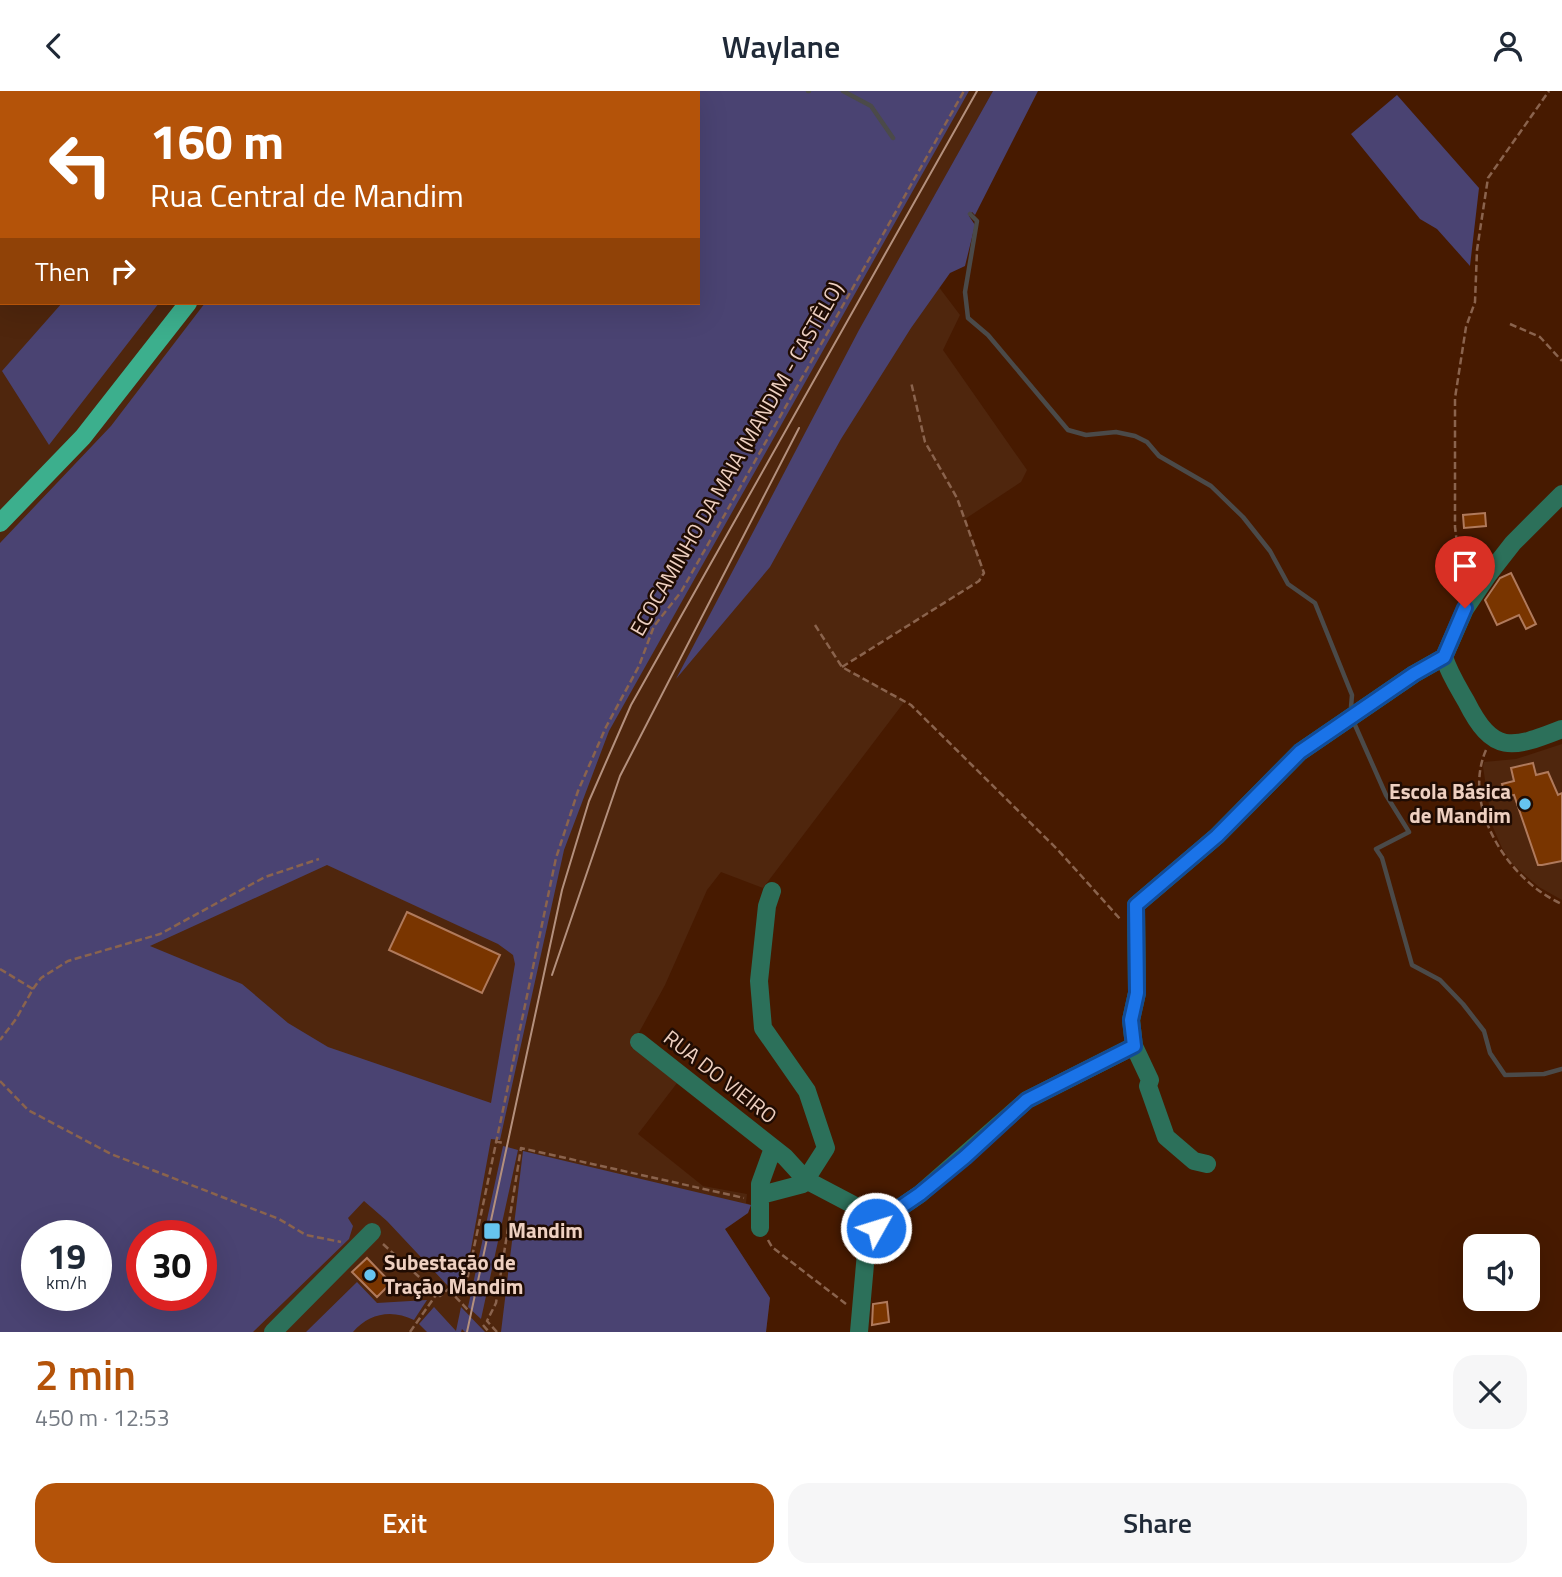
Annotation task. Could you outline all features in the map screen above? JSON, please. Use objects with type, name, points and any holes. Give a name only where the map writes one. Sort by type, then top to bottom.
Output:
[{"type":"main road","points":[[0,523],[82,437],[186,305]]},
{"type":"street","points":[[1207,1164],[1194,1161],[1166,1137],[1148,1086],[1150,1080],[1134,1046],[1131,1020],[1137,993],[1136,905],[1217,836],[1281,768],[1339,724],[1444,657],[1465,608],[1513,543],[1562,495]]},
{"type":"street","points":[[1444,657],[1480,729],[1491,738],[1513,744],[1562,729]]},
{"type":"street","points":[[761,1195],[794,1188],[806,1181],[826,1148],[807,1091],[763,1028],[759,981],[767,907],[772,891]]},
{"type":"street","name":"RUA DO VIEIRO","points":[[639,1042],[773,1148],[806,1181],[882,1220]]},
{"type":"street","points":[[860,1328],[866,1253],[882,1220],[920,1194],[1027,1100],[1134,1046]]},
{"type":"street","points":[[761,1228],[760,1184],[773,1148]]},
{"type":"street","points":[[273,1332],[376,1236]]},
{"type":"path","name":"ECOCAMINHO DA MAIA (MANDIM - CASTÊLO)","points":[[448,1289],[452,1286],[464,1295],[556,859],[591,759],[639,666],[654,626],[681,592],[964,91]]},
{"type":"path","points":[[1465,608],[1455,527],[1455,398],[1466,327],[1475,302],[1477,250],[1488,178],[1549,91]]},
{"type":"path","points":[[1510,324],[1539,337],[1562,361]]},
{"type":"path","points":[[842,667],[979,581],[984,573],[957,498],[925,442],[911,382]]},
{"type":"path","points":[[815,625],[842,667],[911,705],[1058,850],[1120,919],[1137,925]]},
{"type":"path","points":[[1491,738],[1482,760],[1479,778],[1488,826],[1508,865],[1562,904]]},
{"type":"path","points":[[0,1040],[41,978],[68,961],[160,934],[265,877],[319,859]]},
{"type":"path","points":[[0,969],[33,989]]},
{"type":"path","points":[[0,1081],[28,1110],[111,1154],[279,1219],[306,1235],[343,1242],[344,1248]]},
{"type":"path","points":[[495,1140],[503,1143]]},
{"type":"path","points":[[497,1332],[487,1321],[496,1303],[520,1147],[747,1199],[761,1195]]},
{"type":"path","points":[[761,1228],[772,1247],[860,1328]]},
{"type":"path","points":[[376,1236],[440,1296],[448,1289],[468,1310]]},
{"type":"path","points":[[410,1332],[437,1293]]},
{"type":"path","points":[[482,1325],[489,1332]]},
{"type":"shaded area","points":[[700,91],[969,91],[609,731],[564,850],[500,1140],[491,1139],[463,1293],[452,1282],[448,1286],[387,1221],[364,1201],[348,1218],[353,1226],[349,1239],[253,1332],[0,1332],[0,543],[111,426],[203,305],[700,305]],"holes":[[[327,865],[498,944],[513,955],[515,964],[491,1103],[328,1047],[288,1023],[242,984],[150,946]]]},
{"type":"shaded area","points":[[969,91],[993,91],[907,245],[960,315],[943,350],[1027,470],[1021,482],[965,519],[982,564],[984,573],[979,581],[842,666],[905,701],[763,888],[721,872],[707,890],[665,985],[631,1047],[677,1083],[638,1134],[703,1186],[747,1194],[746,1203],[751,1205],[748,1213],[725,1229],[770,1298],[766,1332],[0,1332],[0,305],[700,305],[700,302],[892,226]]},
{"type":"shaded area","points":[[993,91],[1038,91],[975,215],[972,212],[969,216],[975,225],[965,266],[950,273],[911,328],[841,439],[770,567],[676,679],[859,330]]},
{"type":"shaded area","points":[[1397,95],[1479,188],[1470,266],[1437,229],[1420,219],[1351,134]]},
{"type":"shaded area","points":[[60,305],[157,305],[49,445],[2,371]]},
{"type":"shaded area","name":"Escola Básica de Mandim","points":[[1562,744],[1562,900],[1539,887],[1511,863],[1502,848],[1492,825],[1483,767],[1484,762],[1516,759]]},
{"type":"shaded area","points":[[503,1146],[518,1150],[481,1319],[468,1307]]},
{"type":"shaded area","points":[[523,1151],[751,1205],[748,1213],[725,1229],[770,1298],[766,1332],[501,1332]]},
{"type":"shaded area","points":[[357,1282],[377,1303],[427,1300],[414,1320],[389,1314],[366,1321],[353,1332],[306,1332]]},
{"type":"shaded area","points":[[434,1307],[456,1331],[461,1307],[485,1332],[465,1332],[462,1329],[461,1332],[427,1332],[419,1324]]},
{"type":"building","points":[[1485,513],[1486,526],[1464,528],[1463,515]]},
{"type":"building","points":[[1511,573],[1536,624],[1526,629],[1519,615],[1497,625],[1485,600],[1500,578]]},
{"type":"building","points":[[1533,763],[1536,775],[1548,772],[1558,795],[1562,793],[1562,861],[1542,865],[1538,865],[1514,795],[1506,797],[1502,784],[1514,781],[1511,768]]},
{"type":"building","points":[[407,912],[500,955],[482,993],[389,950]]},
{"type":"building","name":"Subestação de Tração Mandim","points":[[367,1258],[391,1283],[377,1297],[352,1272]]},
{"type":"building","points":[[887,1302],[889,1322],[872,1325],[873,1304]]},
{"type":"waterway","points":[[843,91],[871,106],[893,138]]},
{"type":"waterway","points":[[970,214],[977,221],[965,292],[968,318],[988,335],[1068,430],[1086,435],[1116,432],[1135,436],[1147,442],[1159,456],[1211,486],[1243,517],[1270,551],[1288,584],[1315,603],[1352,695],[1351,707]]},
{"type":"waterway","points":[[1355,725],[1386,795],[1409,832],[1376,849],[1382,858],[1412,965],[1440,980],[1463,1004],[1484,1031],[1490,1053],[1505,1075],[1544,1074],[1562,1069]]},
{"type":"tram line","points":[[467,1332],[562,890],[589,801],[631,705],[977,91]]},
{"type":"tram line","points":[[552,975],[620,776],[799,428]]},
{"type":"place","name":"Escola Básica de Mandim","points":[[1525,804]]},
{"type":"place","name":"Mandim","points":[[492,1231]]},
{"type":"place","name":"Subestação de Tração Mandim","points":[[370,1275]]},
{"type":"route","points":[[876,1228],[882,1220],[920,1194],[965,1157],[1027,1100],[1134,1046],[1131,1020],[1137,993],[1136,905],[1217,836],[1281,768],[1300,752],[1414,674],[1444,657],[1465,608]]}]
